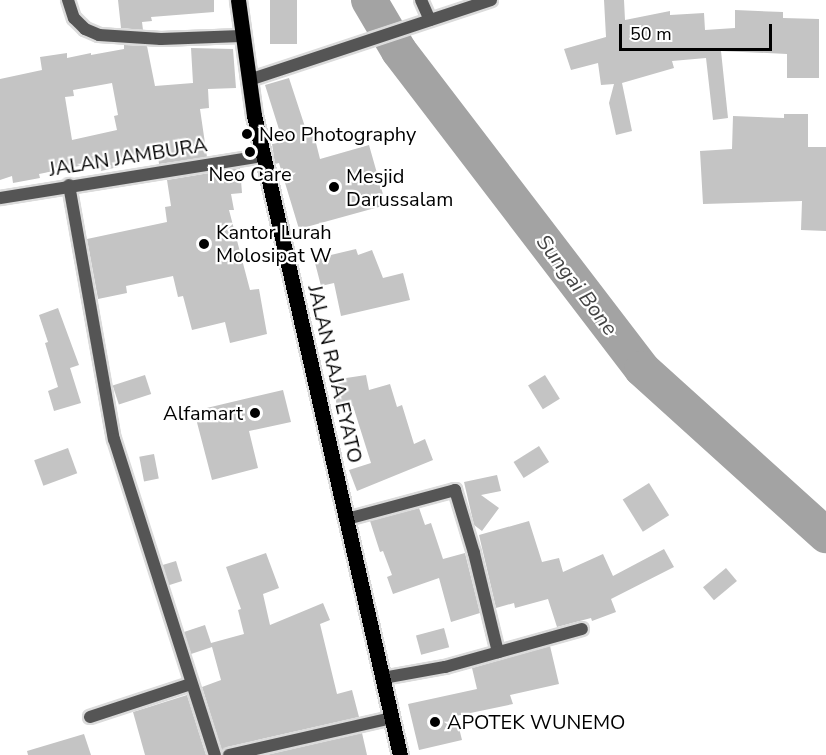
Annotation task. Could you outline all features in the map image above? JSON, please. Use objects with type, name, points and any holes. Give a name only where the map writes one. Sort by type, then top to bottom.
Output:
[{"type":"main road","name":"JALAN RAJA EYATO","points":[[238,0],[241,36],[263,156],[400,755]]},
{"type":"street","points":[[68,0],[74,18],[85,29],[99,34],[161,39],[241,36]]},
{"type":"street","points":[[421,0],[427,21]]},
{"type":"street","points":[[249,80],[491,0]]},
{"type":"street","name":"JALAN JAMBURA","points":[[0,198],[69,185],[263,156]]},
{"type":"street","points":[[69,185],[114,439],[215,755]]},
{"type":"street","points":[[347,519],[455,490],[474,553],[498,651]]},
{"type":"street","points":[[383,678],[445,667],[582,629]]},
{"type":"street","points":[[90,717],[191,684]]},
{"type":"street","points":[[229,755],[392,718]]},
{"type":"building","points":[[118,0],[214,0],[214,12],[151,17],[152,21],[142,22],[143,30],[121,28]]},
{"type":"building","points":[[270,0],[297,0],[297,44],[270,44]]},
{"type":"building","points":[[604,0],[624,0],[625,20],[670,11],[670,15],[704,13],[705,30],[735,28],[735,10],[783,12],[783,18],[819,19],[819,78],[787,78],[787,54],[721,51],[728,118],[713,120],[706,58],[672,61],[674,68],[622,83],[632,131],[616,135],[609,103],[614,84],[601,85],[598,63],[571,70],[564,49],[606,37]]},
{"type":"building","points":[[124,45],[147,46],[155,86],[193,83],[191,48],[233,49],[236,88],[208,89],[209,108],[200,109],[207,157],[159,164],[158,156],[117,163],[118,167],[101,171],[99,162],[39,174],[40,178],[13,183],[12,176],[0,180],[0,79],[42,70],[40,57],[67,53],[67,58],[124,49]],"holes":[[[112,83],[118,115],[114,116],[117,130],[72,140],[65,97],[74,96],[73,90]]]},
{"type":"building","name":"Mesjid Darussalam","points":[[289,78],[308,136],[314,135],[320,159],[369,145],[386,205],[299,229],[279,163],[275,164],[272,144],[283,142],[265,85]]},
{"type":"building","points":[[784,114],[808,114],[808,147],[826,147],[826,231],[801,230],[802,201],[703,204],[700,151],[732,149],[733,116],[784,118]]},
{"type":"building","points":[[240,168],[242,193],[231,194],[234,210],[229,210],[250,290],[259,289],[267,334],[230,343],[225,322],[192,330],[183,296],[178,297],[173,276],[126,286],[127,293],[98,299],[87,239],[167,222],[165,207],[171,206],[167,180]]},
{"type":"building","points":[[356,249],[358,255],[372,250],[383,278],[403,273],[410,300],[341,316],[334,283],[321,286],[314,259]]},
{"type":"building","points":[[58,308],[79,365],[70,368],[81,403],[54,411],[48,391],[58,387],[45,343],[48,342],[39,315]]},
{"type":"building","points":[[145,375],[151,394],[119,405],[113,386]]},
{"type":"building","points":[[366,375],[369,390],[390,384],[397,407],[402,405],[414,444],[425,439],[433,460],[357,491],[349,470],[371,463],[353,406],[337,408],[333,380]]},
{"type":"building","points":[[545,375],[560,399],[543,409],[528,386]]},
{"type":"building","points":[[283,390],[291,422],[249,431],[258,468],[212,480],[194,411]]},
{"type":"building","points":[[539,446],[549,462],[524,478],[514,462]]},
{"type":"building","points":[[68,448],[77,473],[43,486],[34,460]]},
{"type":"building","points":[[154,454],[159,479],[144,481],[139,457]]},
{"type":"building","points":[[497,475],[501,491],[481,495],[499,508],[482,531],[474,525],[464,482]]},
{"type":"building","points":[[649,483],[669,515],[643,532],[623,499]]},
{"type":"building","points":[[419,508],[425,525],[431,523],[443,559],[465,553],[480,613],[451,622],[439,578],[393,594],[387,577],[392,575],[383,551],[380,552],[370,521]]},
{"type":"building","points":[[529,521],[542,562],[559,558],[563,572],[603,554],[613,576],[664,549],[674,567],[611,599],[616,612],[592,621],[591,618],[557,627],[548,599],[515,608],[514,603],[496,608],[479,535]]},
{"type":"building","points":[[266,553],[279,588],[263,594],[270,625],[323,603],[330,620],[320,624],[337,694],[352,690],[359,717],[227,747],[222,751],[202,687],[221,680],[212,647],[191,654],[184,632],[205,625],[211,643],[244,634],[238,610],[241,609],[226,567]]},
{"type":"building","points":[[176,561],[182,581],[169,585],[163,565]]},
{"type":"building","points":[[726,568],[737,581],[714,600],[703,587]]},
{"type":"building","points":[[444,628],[449,647],[421,655],[416,636]]},
{"type":"building","points":[[550,646],[559,684],[510,695],[513,704],[456,716],[462,740],[419,750],[408,704],[477,689],[472,668]]},
{"type":"building","points":[[187,695],[206,755],[145,755],[133,712]]},
{"type":"building","points":[[362,733],[367,755],[266,755]]},
{"type":"building","points":[[84,734],[91,755],[28,755],[27,751]]},
{"type":"waterway","name":"Sungai Bone","points":[[369,0],[399,51],[642,369],[826,535]]},
{"type":"place","name":"Neo Photography","points":[[247,134]]},
{"type":"place","name":"Neo Care","points":[[250,152]]},
{"type":"place","name":"Mesjid Darussalam","points":[[334,187]]},
{"type":"place","name":"Kantor Lurah Molosipat W","points":[[204,244]]},
{"type":"place","name":"Alfamart","points":[[255,413]]},
{"type":"place","name":"APOTEK WUNEMO","points":[[435,722]]}]
